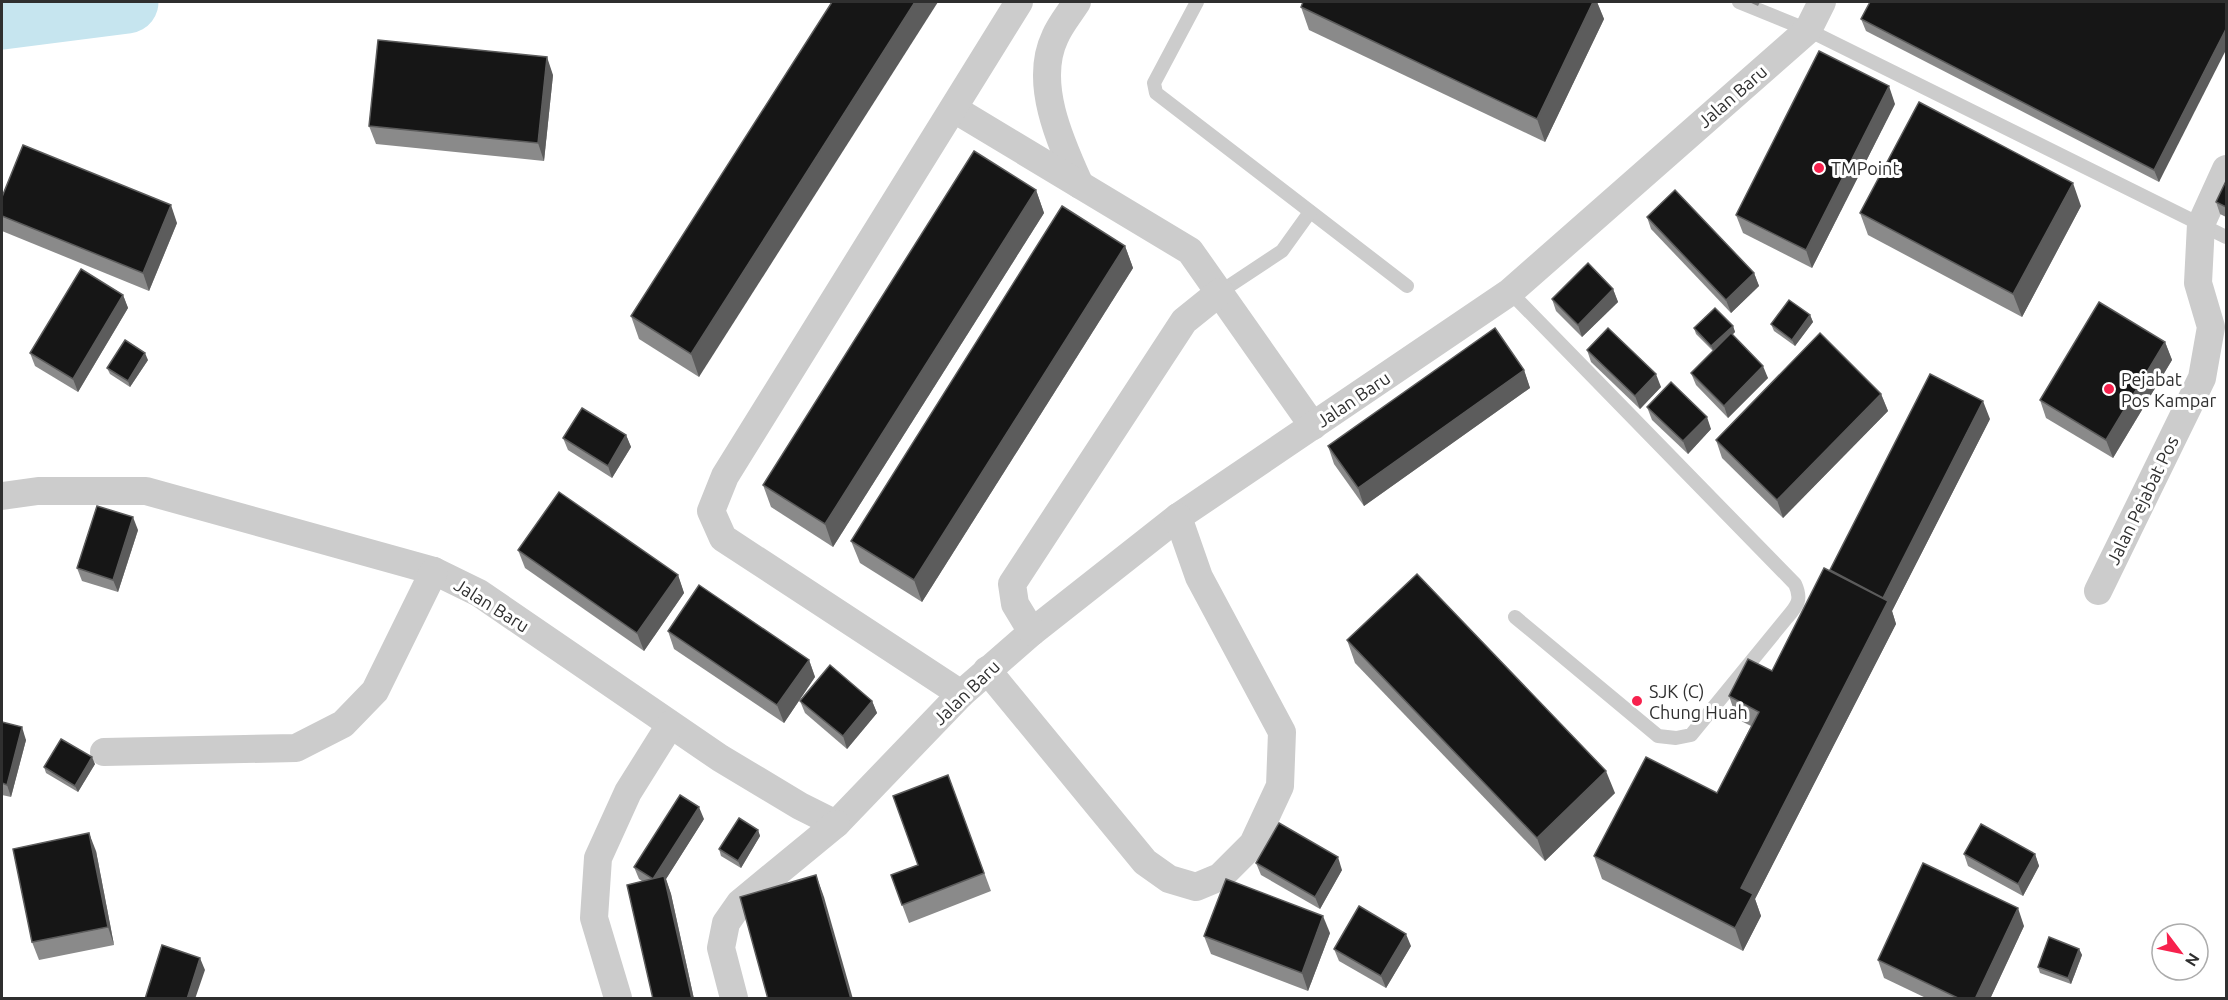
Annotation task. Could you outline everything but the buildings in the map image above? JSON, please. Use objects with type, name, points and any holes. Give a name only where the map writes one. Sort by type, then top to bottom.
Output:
[{"type":"street","points":[[961,694],[723,538],[711,511],[725,476],[1019,2]]},
{"type":"street","points":[[1077,2],[1054,38],[1047,67],[1050,103],[1058,136],[1080,185]]},
{"type":"street","name":"Jalan Baru","points":[[2,496],[38,490],[146,491],[434,571],[479,593],[720,758],[800,806],[836,824],[961,694],[1032,632],[1179,517],[1510,292],[1808,30],[1822,2]]},
{"type":"street","points":[[954,109],[1190,250],[1313,426]]},
{"type":"street","name":"Jalan Pejabat Pos","points":[[2098,591],[2202,378],[2211,327],[2198,283],[2201,224],[2226,169]]},
{"type":"street","points":[[1032,632],[1015,604],[1012,584],[1184,321],[1220,292]]},
{"type":"street","points":[[987,670],[1145,862],[1169,879],[1196,887],[1220,877],[1253,844],[1280,786],[1282,732],[1199,578],[1179,517]]},
{"type":"street","points":[[104,752],[296,748],[343,724],[375,691],[434,571]]},
{"type":"street","points":[[618,999],[594,918],[598,858],[628,792],[670,725]]},
{"type":"street","points":[[734,999],[721,948],[726,922],[740,903],[836,824]]},
{"type":"lane","points":[[1197,2],[1154,83],[1156,93],[1407,286]]},
{"type":"lane","points":[[1739,2],[1808,30],[2226,237]]},
{"type":"lane","points":[[1220,292],[1282,251],[1310,212]]},
{"type":"lane","points":[[1510,292],[1795,584],[1799,593],[1797,605],[1691,735],[1676,738],[1658,735],[1515,617]]},
{"type":"waterway","points":[[2,18],[127,2]]},
{"type":"place","name":"TMPoint","points":[[1819,168]]},
{"type":"place","name":"Pejabat Pos Kampar","points":[[2109,389]]},
{"type":"place","name":"SJK (C) Chung Huah","points":[[1637,701]]}]
